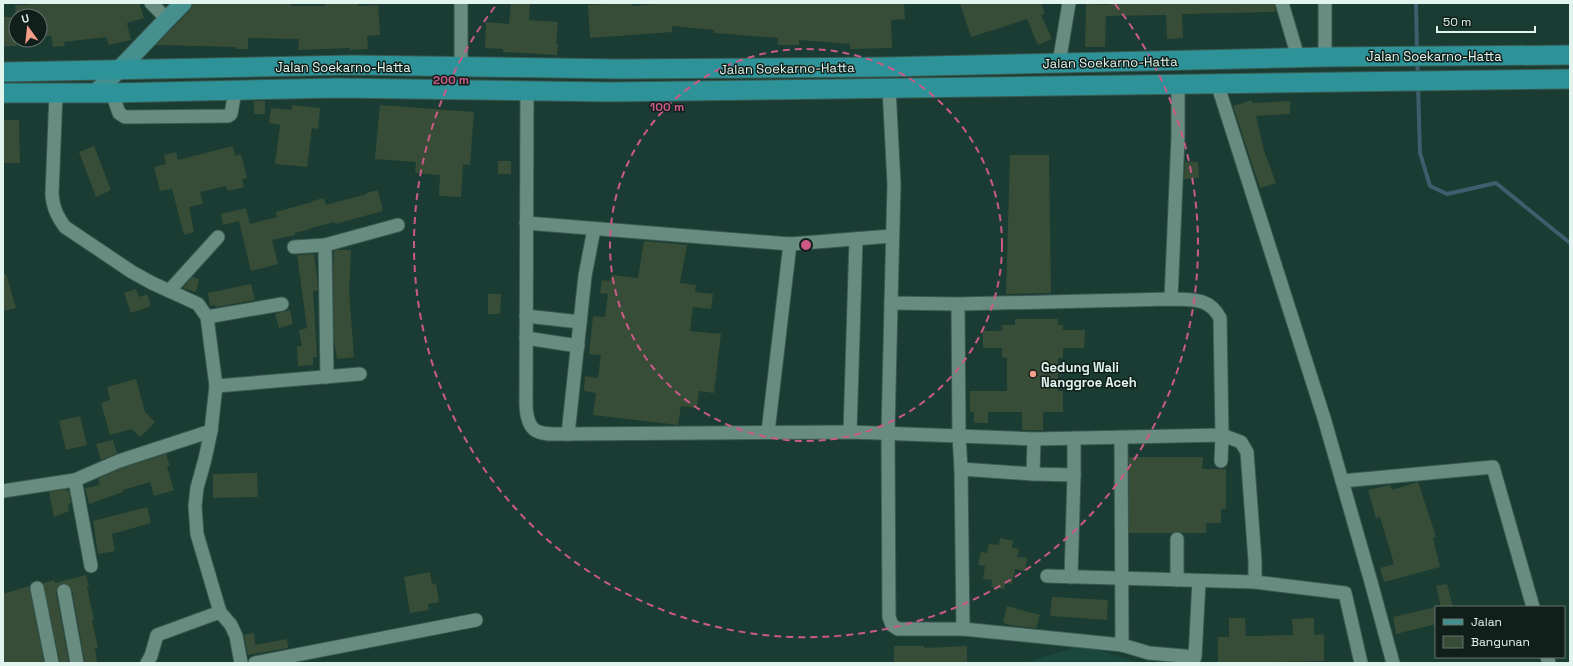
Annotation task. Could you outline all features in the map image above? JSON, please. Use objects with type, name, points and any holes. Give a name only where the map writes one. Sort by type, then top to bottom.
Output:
[{"type":"highway","name":"Jalan Soekarno-Hatta","points":[[3,72],[119,71],[352,65],[633,69],[883,67],[1298,57],[1570,55]]},
{"type":"highway","name":"Jalan Soekarno-Hatta","points":[[3,94],[338,88],[610,92],[1381,80],[1570,79]]},
{"type":"main road","points":[[104,93],[119,71],[183,3]]},
{"type":"street","points":[[151,3],[167,19]]},
{"type":"street","points":[[461,3],[461,67]]},
{"type":"street","points":[[1059,63],[1069,3]]},
{"type":"street","points":[[1282,3],[1298,57]]},
{"type":"street","points":[[1325,3],[1325,57]]},
{"type":"street","points":[[1217,83],[1324,418],[1393,663]]},
{"type":"street","points":[[1171,299],[1178,137],[1178,84]]},
{"type":"street","points":[[889,88],[894,184],[888,433],[889,617],[892,626],[898,630],[963,629],[1122,645],[1149,653],[1197,660],[1199,581]]},
{"type":"street","points":[[104,93],[119,113],[125,117],[228,116],[230,114],[235,91]]},
{"type":"street","points":[[527,91],[526,413],[530,426],[541,434],[850,432],[1034,439],[1222,434],[1241,442],[1247,452],[1255,561],[1255,582]]},
{"type":"street","points":[[56,93],[52,206],[65,227],[132,272],[198,304],[207,317],[216,386],[205,459],[196,488],[195,506],[197,534],[220,612],[231,625],[236,636],[241,663]]},
{"type":"street","points":[[526,223],[790,244],[892,236]]},
{"type":"street","points":[[294,248],[325,244],[398,225]]},
{"type":"street","points":[[568,434],[585,276],[594,229]]},
{"type":"street","points":[[170,291],[218,237]]},
{"type":"street","points":[[850,432],[856,239]]},
{"type":"street","points":[[325,244],[327,377]]},
{"type":"street","points":[[768,432],[790,244]]},
{"type":"street","points":[[891,302],[958,304],[1171,299],[1204,301],[1216,309],[1220,318],[1222,434],[1220,461]]},
{"type":"street","points":[[207,317],[282,304]]},
{"type":"street","points":[[958,304],[963,629]]},
{"type":"street","points":[[526,316],[580,322]]},
{"type":"street","points":[[526,338],[578,346]]},
{"type":"street","points":[[216,386],[360,374]]},
{"type":"street","points":[[3,491],[75,480],[118,461],[210,431]]},
{"type":"street","points":[[1121,437],[1122,645]]},
{"type":"street","points":[[1072,577],[1074,438]]},
{"type":"street","points":[[1033,474],[1034,439]]},
{"type":"street","points":[[1342,481],[1493,467],[1533,606]]},
{"type":"street","points":[[961,469],[1033,474],[1074,474]]},
{"type":"street","points":[[75,480],[91,566]]},
{"type":"street","points":[[1177,539],[1177,580]]},
{"type":"street","points":[[1047,576],[1255,582],[1345,592],[1361,663]]},
{"type":"street","points":[[36,588],[52,663]]},
{"type":"street","points":[[64,591],[77,663]]},
{"type":"street","points":[[147,663],[151,656],[157,635],[220,612]]},
{"type":"street","points":[[255,663],[476,620]]},
{"type":"shaded area","points":[[1084,645],[1138,663],[1023,663]]},
{"type":"building","points":[[29,3],[139,3],[144,18],[127,23],[131,40],[109,45],[106,37],[64,42],[65,46],[53,47],[51,36],[48,36],[48,8],[15,8],[15,5],[29,5]]},
{"type":"building","points":[[291,3],[291,6],[325,6],[325,3],[358,3],[358,6],[378,5],[380,35],[367,36],[368,49],[350,50],[350,48],[298,50],[299,39],[248,38],[248,49],[236,49],[236,47],[156,45],[190,10],[193,4]]},
{"type":"building","points":[[511,3],[530,3],[529,20],[558,22],[556,44],[558,44],[557,55],[503,52],[503,49],[485,48],[486,22],[509,24]]},
{"type":"building","points":[[632,3],[633,6],[671,3],[904,3],[905,19],[891,20],[892,48],[850,49],[850,44],[799,40],[799,45],[778,45],[778,38],[714,33],[714,30],[672,26],[672,32],[590,38],[588,5]]},
{"type":"building","points":[[960,3],[1041,3],[1045,14],[1041,15],[1052,39],[1038,45],[1027,19],[971,37]]},
{"type":"building","points":[[1109,3],[1274,3],[1276,12],[1182,14],[1183,38],[1167,39],[1166,15],[1106,16],[1105,47],[1085,47],[1086,4],[1109,5]]},
{"type":"building","points":[[3,17],[8,17],[8,46],[3,46]]},
{"type":"building","points":[[1252,100],[1252,103],[1290,101],[1290,114],[1256,116],[1264,151],[1276,183],[1260,188],[1233,106]]},
{"type":"building","points":[[254,101],[265,101],[265,114],[254,114]]},
{"type":"building","points":[[292,105],[320,108],[318,129],[312,128],[307,167],[275,164],[280,125],[269,123],[271,108],[292,110]]},
{"type":"building","points":[[380,105],[474,112],[470,165],[463,164],[461,197],[439,196],[440,175],[415,173],[416,162],[375,159]]},
{"type":"building","points":[[3,120],[19,120],[20,163],[3,163]]},
{"type":"building","points":[[94,146],[111,190],[96,197],[79,152]]},
{"type":"building","points":[[233,146],[235,156],[241,154],[247,178],[242,179],[244,187],[228,191],[226,186],[200,192],[203,204],[189,207],[194,232],[184,235],[172,189],[160,191],[154,167],[166,164],[164,155],[176,152],[178,160]]},
{"type":"building","points":[[1010,155],[1049,155],[1051,293],[1006,294]]},
{"type":"building","points":[[498,161],[511,161],[511,174],[498,174]]},
{"type":"building","points":[[1185,162],[1198,162],[1199,178],[1184,179]]},
{"type":"building","points":[[378,190],[383,211],[335,224],[335,222],[311,228],[294,233],[295,235],[272,240],[278,264],[251,271],[239,221],[223,225],[221,214],[246,208],[250,224],[277,217],[276,212],[312,201],[324,198],[326,205]]},
{"type":"building","points":[[644,241],[687,245],[680,283],[696,285],[695,292],[713,294],[711,309],[693,307],[690,331],[721,334],[714,393],[699,391],[697,408],[681,406],[678,425],[593,415],[596,393],[584,391],[585,376],[598,378],[601,355],[589,354],[593,316],[605,317],[608,294],[600,293],[602,280],[610,281],[611,275],[638,278]]},
{"type":"building","points":[[351,250],[349,291],[354,357],[337,359],[334,341],[333,271],[334,251]]},
{"type":"building","points":[[314,254],[318,290],[313,291],[317,357],[313,357],[313,365],[298,366],[297,346],[302,346],[299,330],[307,328],[297,255]]},
{"type":"building","points":[[3,274],[6,274],[16,308],[3,311]]},
{"type":"building","points":[[192,277],[199,279],[196,292],[183,288]]},
{"type":"building","points":[[251,284],[255,300],[216,307],[215,305],[210,306],[208,293]]},
{"type":"building","points":[[136,289],[139,297],[147,294],[151,306],[131,313],[124,293]]},
{"type":"building","points":[[488,294],[501,294],[500,314],[488,314]]},
{"type":"building","points":[[290,310],[293,324],[279,328],[275,314]]},
{"type":"building","name":"Gedung Wali Nanggroe Aceh","points":[[1015,319],[1058,319],[1058,325],[1063,325],[1063,330],[1085,330],[1084,348],[1063,348],[1063,358],[1058,358],[1058,391],[1063,391],[1063,412],[1043,412],[1043,430],[1022,430],[1022,412],[988,412],[988,423],[974,423],[974,412],[970,412],[970,391],[1007,391],[1007,358],[1002,357],[1002,348],[983,348],[983,331],[1002,331],[1002,325],[1015,325]]},
{"type":"building","points":[[136,379],[145,412],[155,422],[140,437],[132,429],[110,435],[101,403],[110,400],[107,387]]},
{"type":"building","points":[[80,416],[87,445],[66,450],[59,421]]},
{"type":"building","points":[[113,440],[117,453],[101,460],[96,444]]},
{"type":"building","points":[[166,454],[170,466],[167,467],[174,490],[154,496],[150,482],[123,490],[123,492],[89,504],[85,488],[100,485],[98,479],[122,468]]},
{"type":"building","points":[[1129,457],[1203,457],[1202,469],[1226,469],[1226,509],[1221,509],[1221,523],[1206,523],[1206,533],[1182,533],[1177,531],[1172,533],[1129,533]]},
{"type":"building","points":[[257,473],[258,497],[213,498],[213,474]]},
{"type":"building","points":[[1418,482],[1436,537],[1433,538],[1440,567],[1384,582],[1380,568],[1394,564],[1380,517],[1376,518],[1368,490],[1390,485],[1392,490]]},
{"type":"building","points":[[66,489],[66,491],[69,490],[71,503],[68,504],[69,511],[54,517],[49,492]]},
{"type":"building","points":[[147,507],[151,523],[112,534],[115,551],[98,554],[93,521]]},
{"type":"building","points":[[1000,538],[1013,541],[1012,548],[1019,549],[1017,557],[1027,558],[1025,571],[1015,569],[1012,584],[1005,583],[1004,589],[991,587],[992,580],[983,579],[985,566],[978,565],[981,552],[987,553],[989,544],[999,545]]},
{"type":"building","points":[[430,572],[432,584],[436,583],[439,602],[428,604],[429,610],[410,613],[404,577]]},
{"type":"building","points":[[86,575],[94,620],[92,620],[98,648],[95,648],[97,663],[85,663],[72,590],[70,586],[63,583],[59,585],[56,592],[69,663],[60,663],[43,583],[54,580],[55,583]]},
{"type":"building","points":[[1447,584],[1453,606],[1441,606],[1436,586]]},
{"type":"building","points":[[29,586],[44,663],[3,663],[3,594]]},
{"type":"building","points":[[1052,597],[1108,600],[1107,620],[1050,616]]},
{"type":"building","points":[[1007,606],[1040,615],[1036,628],[1003,623]]},
{"type":"building","points":[[1435,607],[1435,624],[1396,634],[1393,617]]},
{"type":"building","points":[[1229,618],[1245,618],[1246,636],[1293,635],[1292,619],[1314,618],[1314,635],[1324,634],[1324,661],[1218,663],[1218,637],[1229,637]]},
{"type":"building","points":[[254,633],[255,645],[287,639],[288,648],[248,655],[244,635]]},
{"type":"building","points":[[894,646],[924,646],[924,648],[967,646],[967,663],[894,663]]},
{"type":"waterway","points":[[1416,3],[1417,51]]},
{"type":"waterway","points":[[1417,61],[1418,77]]},
{"type":"waterway","points":[[1418,85],[1420,153],[1430,186],[1447,194],[1496,183],[1570,243]]},
{"type":"place","name":"Gedung Wali Nanggroe Aceh","points":[[1033,374]]}]
